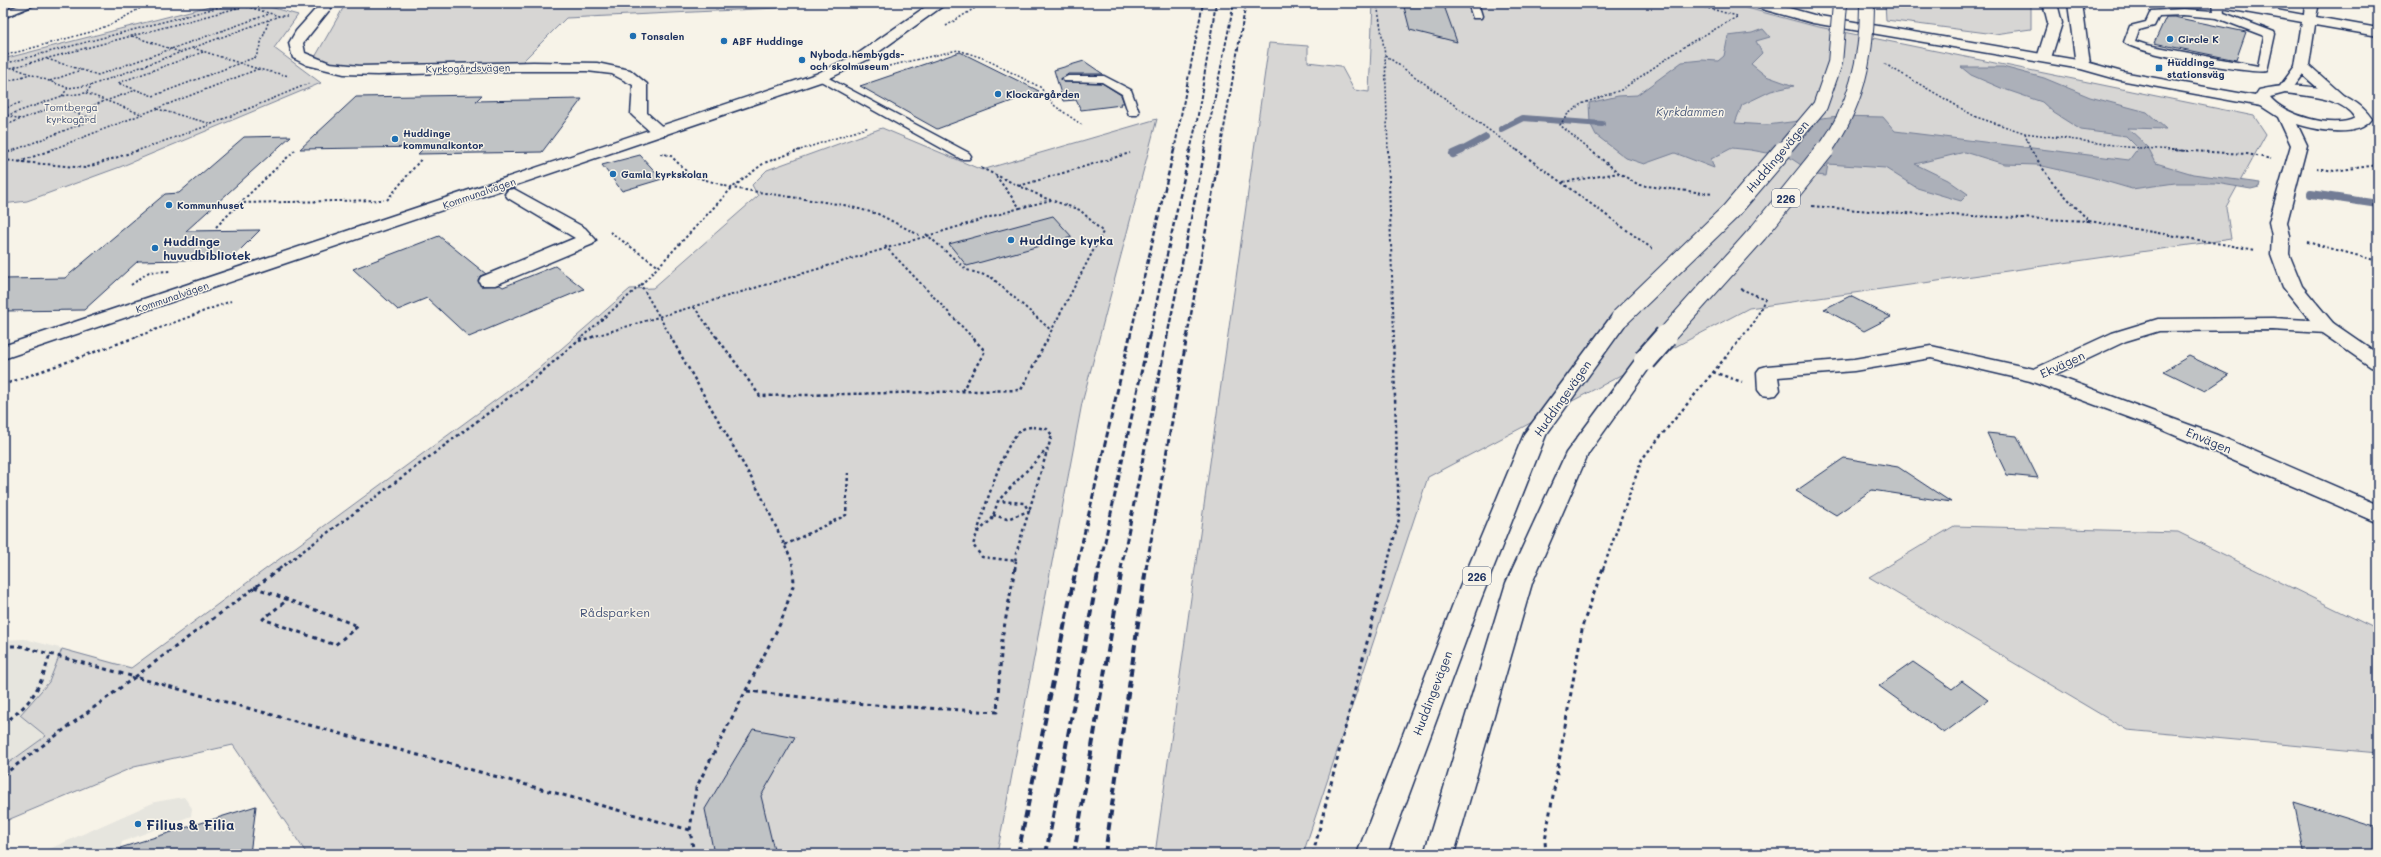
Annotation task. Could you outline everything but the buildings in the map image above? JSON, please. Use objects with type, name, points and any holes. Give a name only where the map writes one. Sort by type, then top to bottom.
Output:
[{"type":"street","name":"Kyrkogårdsvägen","points":[[328,3],[301,34],[296,44],[298,55],[313,63],[359,70],[556,66],[609,69],[629,75],[640,84],[639,114],[660,132]]},
{"type":"street","name":"Kommunalvägen","points":[[3,354],[821,77],[864,56],[940,3]]},
{"type":"street","points":[[1756,3],[1813,19],[2083,65],[2120,76],[2274,94],[2318,93],[2378,115]]},
{"type":"street","name":"Huddingevägen","points":[[1372,854],[1468,599],[1535,434],[1620,318],[1730,212],[1820,106],[1835,63],[1840,3]]},
{"type":"street","points":[[2044,58],[2055,23],[2050,3]]},
{"type":"street","points":[[2075,3],[2083,65]]},
{"type":"street","points":[[2274,94],[2302,66],[2312,3]]},
{"type":"street","name":"226","points":[[1439,854],[1519,583],[1577,453],[1645,360],[1760,231],[1831,142],[1849,110],[1863,67],[1868,30],[1867,5]]},
{"type":"street","points":[[2218,7],[2309,20],[2378,32]]},
{"type":"street","points":[[2299,145],[2345,126],[2361,123],[2364,119],[2362,113],[2347,103],[2302,66]]},
{"type":"street","points":[[2274,94],[2299,145],[2278,222],[2280,245],[2293,287],[2326,327],[2378,363]]},
{"type":"street","points":[[2285,115],[2308,122],[2378,128]]},
{"type":"street","name":"Kommunalvägen","points":[[488,281],[587,240],[579,232],[514,194]]},
{"type":"street","name":"Ekvägen","points":[[1769,390],[1768,372],[1854,365],[1931,352],[2036,376],[2119,337],[2158,325],[2273,324],[2326,327]]},
{"type":"street","name":"Envägen","points":[[2036,376],[2102,398],[2165,422],[2378,514]]},
{"type":"lane","points":[[3,15],[34,3]]},
{"type":"lane","points":[[1473,3],[1477,16]]},
{"type":"lane","points":[[2218,7],[2270,34],[2263,69],[2249,69],[2144,48],[2129,42],[2134,28],[2150,24],[2155,14],[2218,7]]},
{"type":"lane","points":[[821,77],[895,119],[965,156]]},
{"type":"lane","points":[[1068,79],[1104,79],[1127,92],[1133,112]]},
{"type":"path","points":[[3,56],[94,31],[116,22],[149,3]]},
{"type":"path","points":[[1312,854],[1399,519],[1385,55],[1377,3]]},
{"type":"path","points":[[1688,3],[1738,16],[1681,48],[1646,75],[1619,91],[1585,100],[1568,111],[1560,125],[1619,173],[1638,185],[1715,194]]},
{"type":"path","points":[[3,64],[235,4],[279,16],[292,15]]},
{"type":"path","points":[[3,70],[246,6]]},
{"type":"path","points":[[46,59],[98,75],[270,14]]},
{"type":"path","points":[[13,68],[68,88],[92,85],[279,16]]},
{"type":"path","points":[[204,51],[118,83],[153,96],[256,57],[269,20]]},
{"type":"path","points":[[132,36],[181,52]]},
{"type":"path","points":[[193,48],[239,64],[294,77]]},
{"type":"path","points":[[885,67],[958,50],[983,58],[1040,87],[1055,106],[1082,126]]},
{"type":"path","points":[[1880,62],[1976,117],[2025,133],[2158,150]]},
{"type":"path","points":[[17,163],[258,69]]},
{"type":"path","points":[[50,81],[82,70]]},
{"type":"path","points":[[3,83],[30,74]]},
{"type":"path","points":[[3,160],[17,163],[85,168],[213,124],[315,81],[308,80]]},
{"type":"path","points":[[86,93],[92,85]]},
{"type":"path","points":[[62,96],[68,88]]},
{"type":"path","points":[[75,112],[136,89]]},
{"type":"path","points":[[3,117],[62,96],[86,93],[141,114]]},
{"type":"path","points":[[3,109],[22,102]]},
{"type":"path","points":[[3,126],[56,106],[94,119],[3,154]]},
{"type":"path","points":[[156,108],[213,124]]},
{"type":"path","points":[[3,114],[21,119]]},
{"type":"path","points":[[3,775],[535,378],[641,285],[732,188],[764,163],[786,154],[895,119]]},
{"type":"path","points":[[2025,133],[2028,145],[2040,169],[2088,221]]},
{"type":"path","points":[[216,227],[295,150]]},
{"type":"path","points":[[1019,186],[1130,153]]},
{"type":"path","points":[[657,154],[670,155],[690,176],[732,188],[864,210],[878,214],[919,235]]},
{"type":"path","points":[[694,307],[760,396],[1021,390],[1103,232],[1080,210],[995,176],[985,171],[965,156]]},
{"type":"path","points":[[383,205],[422,158]]},
{"type":"path","points":[[1562,182],[1619,173]]},
{"type":"path","points":[[995,176],[1020,208]]},
{"type":"path","points":[[240,203],[387,200]]},
{"type":"path","points":[[578,341],[661,318],[919,235],[1052,200]]},
{"type":"path","points":[[1807,205],[1853,211],[2025,215],[2088,221],[2280,245],[2378,261]]},
{"type":"path","points":[[926,234],[967,270],[991,277],[1052,331]]},
{"type":"path","points":[[885,246],[985,351],[962,391]]},
{"type":"path","points":[[641,285],[761,495],[792,561],[794,583],[781,622],[696,788],[690,830],[694,854]]},
{"type":"path","points":[[747,691],[874,705],[997,712],[1002,639],[1016,561],[1015,556],[1052,435],[1047,429],[1029,427],[1018,431],[1003,458],[973,545],[982,557],[1016,561]]},
{"type":"path","points":[[977,533],[994,515],[998,501],[1048,448]]},
{"type":"path","points":[[785,544],[846,515],[848,473]]},
{"type":"path","points":[[998,501],[1024,503],[1029,511]]},
{"type":"path","points":[[994,515],[999,519],[1015,518],[1029,511]]},
{"type":"path","points":[[254,587],[286,601],[358,626],[334,644],[263,619],[286,601]]},
{"type":"path","points":[[3,646],[20,646],[50,654],[690,830]]},
{"type":"path","points":[[3,724],[21,711],[42,684],[50,654]]},
{"type":"shaded area","points":[[25,639],[132,667],[46,736],[3,767],[3,640]]},
{"type":"shaded area","name":"Filius & Filia","points":[[184,797],[192,808],[191,816],[122,842],[119,854],[38,854],[155,802]]},
{"type":"green space","name":"Tomtberga kyrkogård","points":[[221,3],[256,3],[298,15],[274,48],[321,83],[120,167],[27,201],[3,204],[3,59]]},
{"type":"green space","points":[[346,3],[778,3],[778,8],[566,18],[519,65],[347,66],[314,59]]},
{"type":"green space","points":[[1373,3],[1728,3],[1814,26],[2254,116],[2266,134],[2226,207],[2231,239],[1749,308],[1428,477],[1303,854],[1155,854],[1269,43],[1308,46],[1308,62],[1341,66],[1354,90],[1369,92]]},
{"type":"green space","points":[[1885,3],[2031,3],[2031,29],[1995,34],[1886,20]]},
{"type":"green space","name":"Rådsparken","points":[[1157,119],[1082,403],[997,854],[307,854],[233,745],[134,767],[3,822],[3,767],[46,736],[20,715],[49,682],[62,649],[131,668],[538,369],[630,289],[653,288],[758,196],[752,185],[767,170],[882,128],[982,170]]},
{"type":"green space","points":[[1954,526],[2178,532],[2378,630],[2378,753],[2127,730],[1869,577]]},
{"type":"water","name":"Kyrkdammen","points":[[1763,29],[1770,37],[1756,41],[1762,53],[1751,64],[1766,76],[1794,86],[1771,91],[1742,105],[1735,123],[1767,125],[1838,116],[1883,117],[1895,131],[2129,160],[2138,148],[2126,136],[2081,130],[2054,113],[2042,102],[2001,88],[1971,75],[1961,67],[2003,67],[2044,78],[2090,97],[2147,112],[2166,129],[2128,128],[2148,147],[2156,163],[2193,174],[2260,183],[2259,187],[2251,189],[2216,183],[2175,183],[2132,189],[2091,177],[2038,165],[2004,164],[1965,152],[1915,164],[1948,180],[1968,194],[1961,201],[1917,188],[1885,168],[1828,164],[1826,176],[1816,175],[1789,157],[1751,150],[1732,148],[1711,159],[1714,168],[1675,153],[1644,164],[1626,158],[1596,135],[1590,123],[1589,103],[1618,96],[1637,95],[1682,62],[1702,60],[1718,61],[1724,56],[1728,36],[1752,33]]},
{"type":"waterway","points":[[1501,129],[1523,118],[1602,124]]},
{"type":"waterway","points":[[1461,150],[1486,137]]},
{"type":"waterway","points":[[1453,154],[1461,150]]},
{"type":"waterway","points":[[2311,194],[2378,204]]},
{"type":"railway","points":[[1174,151],[1203,3]]},
{"type":"railway","points":[[1190,151],[1197,121],[1216,3]]},
{"type":"railway","points":[[1204,151],[1234,3]]},
{"type":"railway","points":[[1220,151],[1246,3]]},
{"type":"railway","points":[[1130,337],[1174,150]]},
{"type":"railway","points":[[1149,337],[1190,150]]},
{"type":"railway","points":[[1167,337],[1205,150]]},
{"type":"railway","points":[[1187,337],[1220,150]]},
{"type":"railway","points":[[1076,569],[1130,336]]},
{"type":"railway","points":[[1099,569],[1149,336]]},
{"type":"railway","points":[[1121,569],[1167,336]]},
{"type":"railway","points":[[1146,569],[1187,336]]},
{"type":"railway","points":[[1018,854],[1076,568]]},
{"type":"railway","points":[[1046,854],[1099,568]]},
{"type":"railway","points":[[1074,854],[1122,568]]},
{"type":"railway","points":[[1105,854],[1146,568]]},
{"type":"place","name":"Tonsalen","points":[[633,36]]},
{"type":"place","name":"Circle K","points":[[2170,39]]},
{"type":"place","name":"ABF Huddinge","points":[[724,41]]},
{"type":"place","name":"Nyboda hembygds- och skolmuseum","points":[[802,60]]},
{"type":"place","name":"Huddinge stationsväg","points":[[2159,68]]},
{"type":"place","name":"Klockargården","points":[[998,94]]},
{"type":"place","name":"Huddinge kommunalkontor","points":[[395,139]]},
{"type":"place","name":"Gamla kyrkskolan","points":[[613,174]]},
{"type":"place","name":"Kommunhuset","points":[[169,205]]},
{"type":"place","name":"Huddinge kyrka","points":[[1011,240]]},
{"type":"place","name":"Huddinge huvudbibliotek","points":[[155,248]]},
{"type":"place","name":"Filius & Filia","points":[[138,824]]}]
